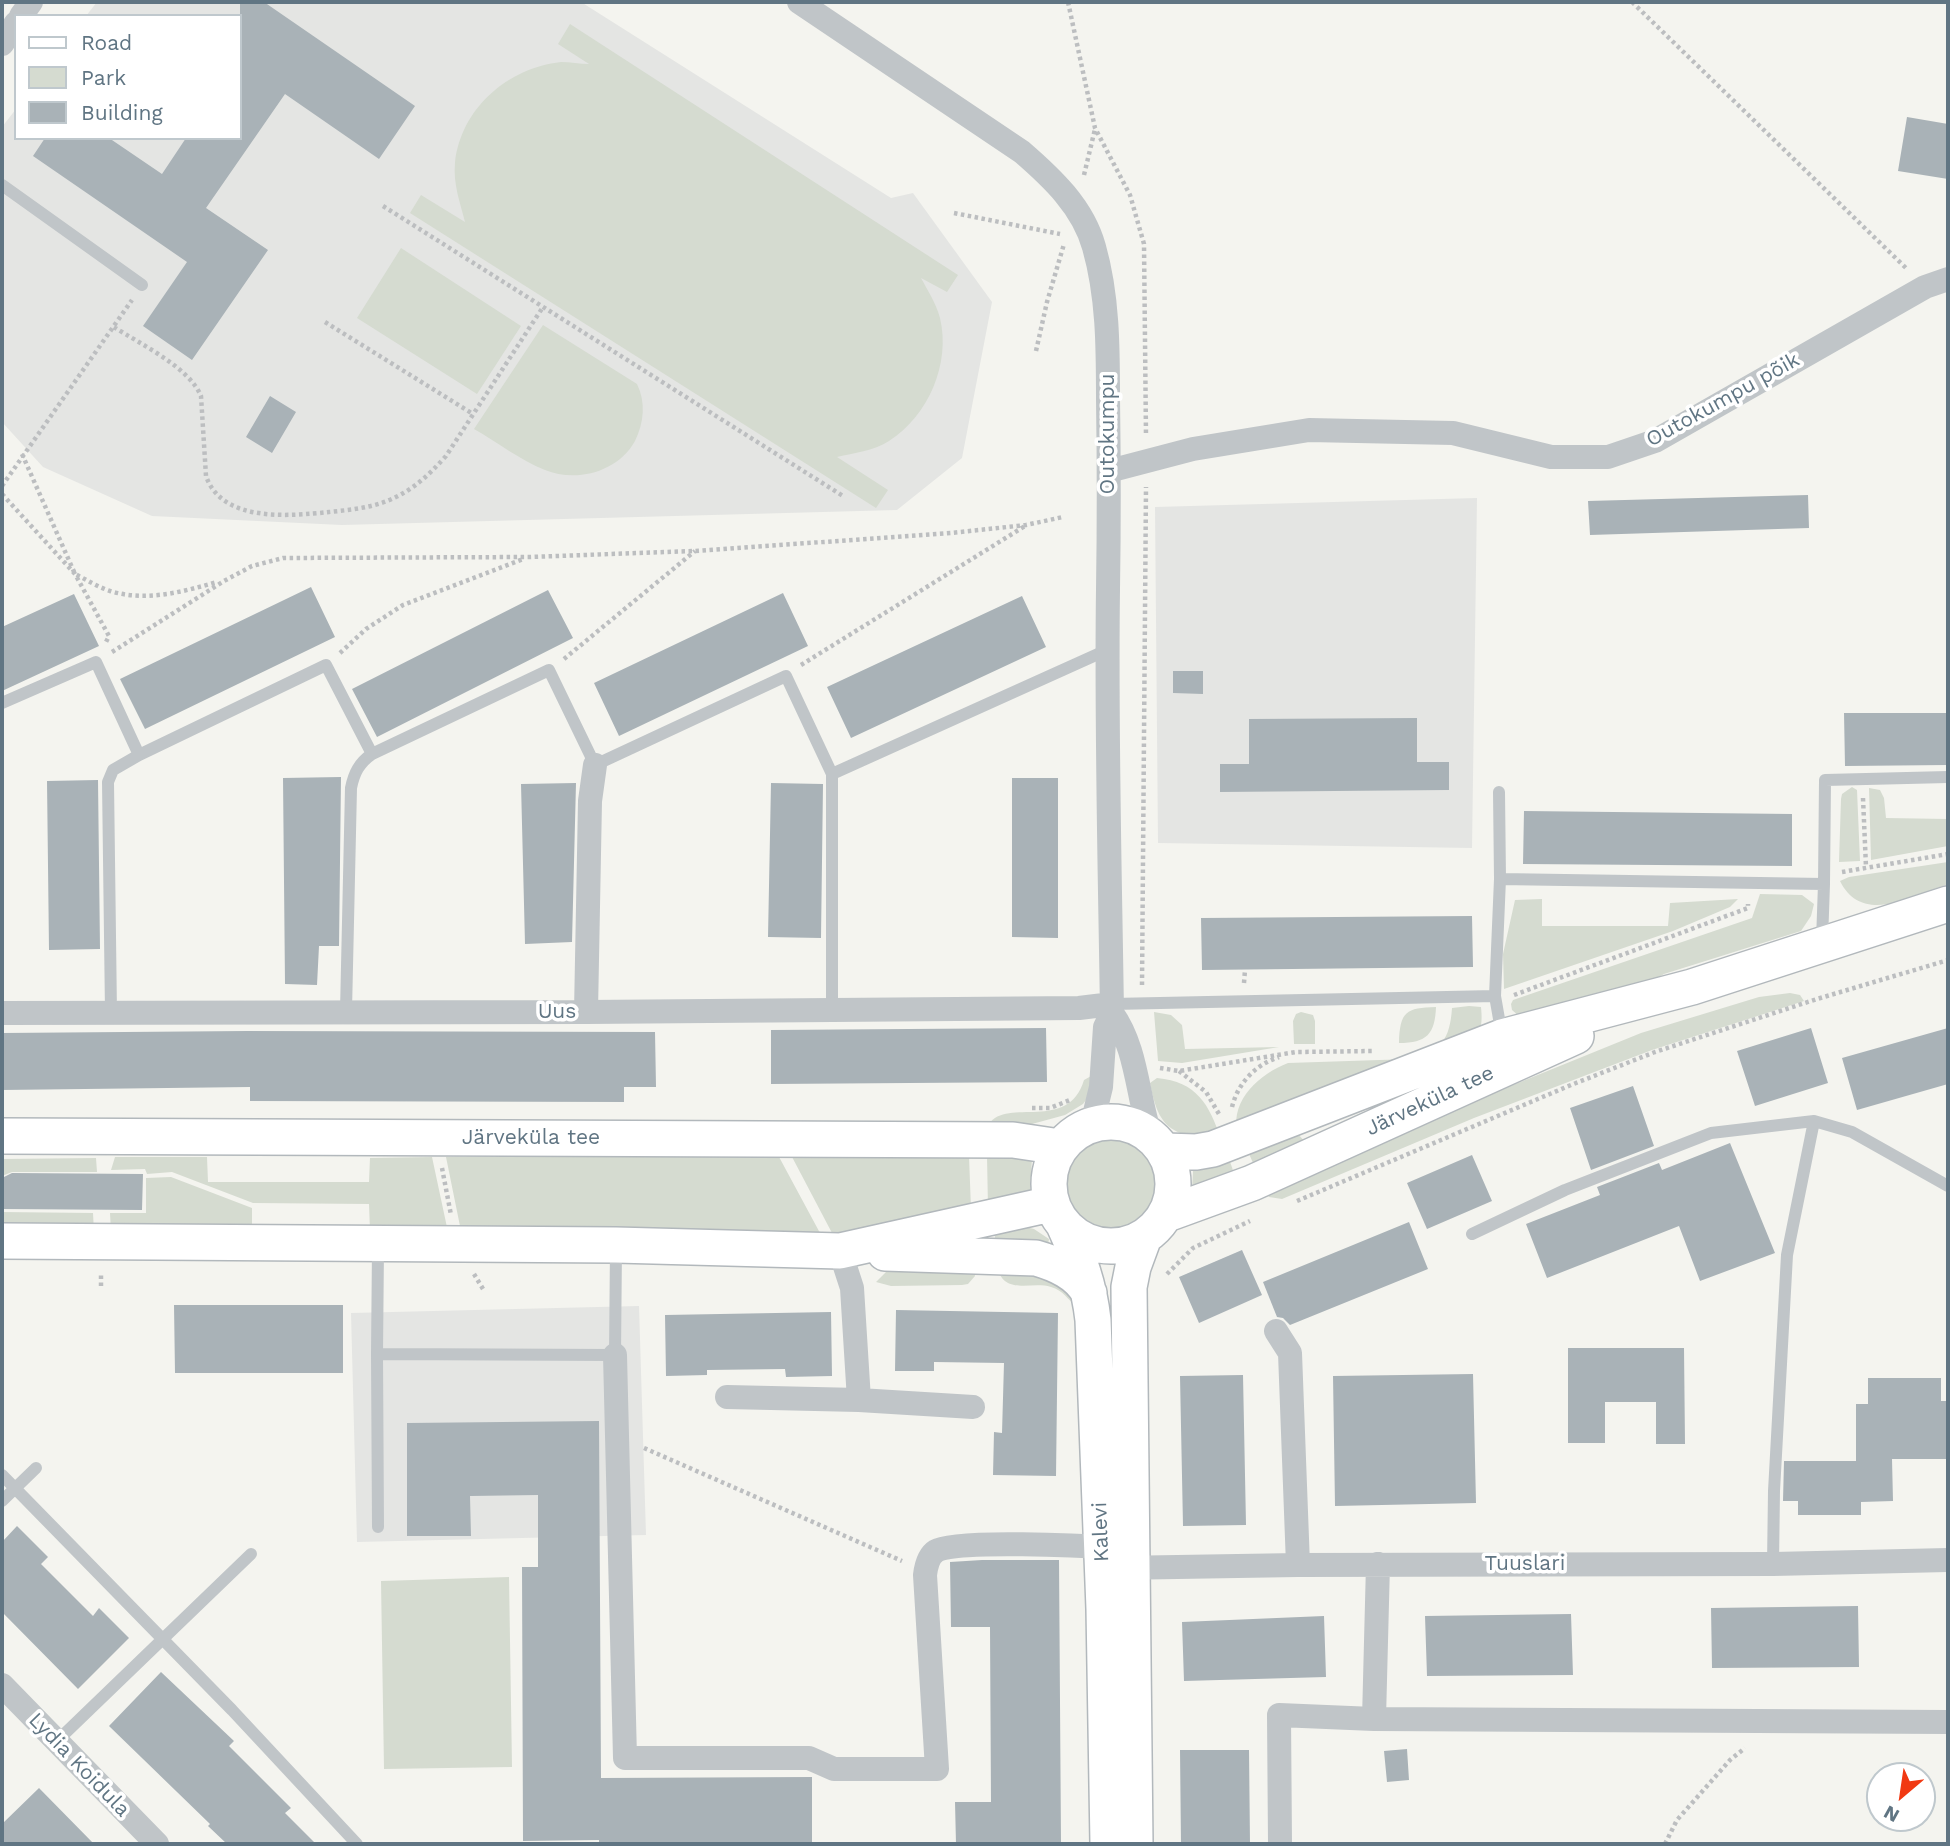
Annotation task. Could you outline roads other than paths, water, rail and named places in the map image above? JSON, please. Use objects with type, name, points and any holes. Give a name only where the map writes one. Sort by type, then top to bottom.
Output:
[{"type":"main road","name":"Järveküla tee","points":[[1158,1143],[1196,1152],[1232,1142],[1948,904]]},
{"type":"main road","name":"Järveküla tee","points":[[1156,1225],[1252,1183],[1507,1050]]},
{"type":"main road","points":[[1111,1121],[1131,1124],[1158,1143],[1173,1171],[1174,1193],[1156,1225],[1135,1242],[1114,1247],[1092,1244],[1075,1235],[1058,1214],[1048,1184],[1051,1164],[1060,1147],[1074,1133],[1092,1124],[1111,1121]]},
{"type":"main road","name":"Järveküla tee","points":[[2,1136],[1013,1140],[1060,1147]]},
{"type":"main road","points":[[840,1251],[1009,1211],[1058,1214]]},
{"type":"main road","name":"Kalevi","points":[[1058,1214],[1083,1267],[1090,1294],[1117,1558],[1136,1844]]},
{"type":"main road","name":"Kalevi","points":[[1108,1844],[1129,1287],[1133,1267],[1156,1225]]},
{"type":"main road","points":[[2,1241],[616,1245],[1036,1258],[1054,1263],[1072,1274],[1085,1285],[1090,1294]]},
{"type":"street","name":"Outokumpu","points":[[799,2],[1022,152],[1052,178],[1077,209],[1093,244],[1103,285],[1108,343],[1107,650],[1112,1008],[1105,1027],[1101,1087],[1092,1124]]},
{"type":"street","points":[[2,44],[14,26]]},
{"type":"street","name":"Outokumpu põik","points":[[1109,471],[1193,449],[1309,430],[1453,433],[1551,457],[1608,457],[1655,440],[1937,283]]},
{"type":"street","points":[[586,1013],[590,802],[595,765]]},
{"type":"street","name":"Outokumpu","points":[[1112,1008],[1128,1040],[1142,1110],[1158,1143]]},
{"type":"street","name":"Uus","points":[[2,1013],[586,1013],[1112,1008]]},
{"type":"street","points":[[840,1251],[852,1289],[859,1400]]},
{"type":"street","points":[[1276,1331],[1290,1353],[1298,1565]]},
{"type":"street","name":"Tuuslari","points":[[615,1355],[625,1758],[809,1758],[834,1769],[937,1769],[926,1571],[927,1563],[934,1552],[949,1546],[1117,1558],[1298,1565],[1773,1564],[1948,1560]]},
{"type":"street","points":[[727,1396],[973,1407]]},
{"type":"street","points":[[1374,1719],[1378,1564]]},
{"type":"street","name":"Lydia Koidula","points":[[2,1685],[157,1844]]},
{"type":"street","points":[[1280,1844],[1279,1715],[1374,1719],[1948,1722]]},
{"type":"lane","points":[[2,185],[142,285]]},
{"type":"lane","points":[[832,774],[1107,650]]},
{"type":"lane","points":[[2,703],[96,662],[139,755]]},
{"type":"lane","points":[[111,1013],[108,782],[113,770],[326,665],[372,754]]},
{"type":"lane","points":[[346,1011],[353,774],[361,761],[372,754],[550,670],[595,765],[786,676],[832,774],[832,1010]]},
{"type":"lane","points":[[1822,944],[1825,780],[1948,777]]},
{"type":"lane","points":[[1499,792],[1500,878],[1495,996],[1507,1050]]},
{"type":"lane","points":[[1500,878],[1824,884]]},
{"type":"lane","points":[[1112,1008],[1495,996]]},
{"type":"lane","points":[[1773,1564],[1774,1492],[1787,1255],[1814,1121]]},
{"type":"lane","points":[[1472,1234],[1565,1190],[1711,1133],[1814,1121],[1852,1132],[1948,1186]]},
{"type":"lane","points":[[378,1243],[378,1527]]},
{"type":"lane","points":[[377,1354],[615,1355],[616,1245]]},
{"type":"lane","points":[[2,1501],[36,1468]]},
{"type":"lane","points":[[2,1475],[357,1844]]},
{"type":"lane","points":[[57,1741],[251,1554]]}]
